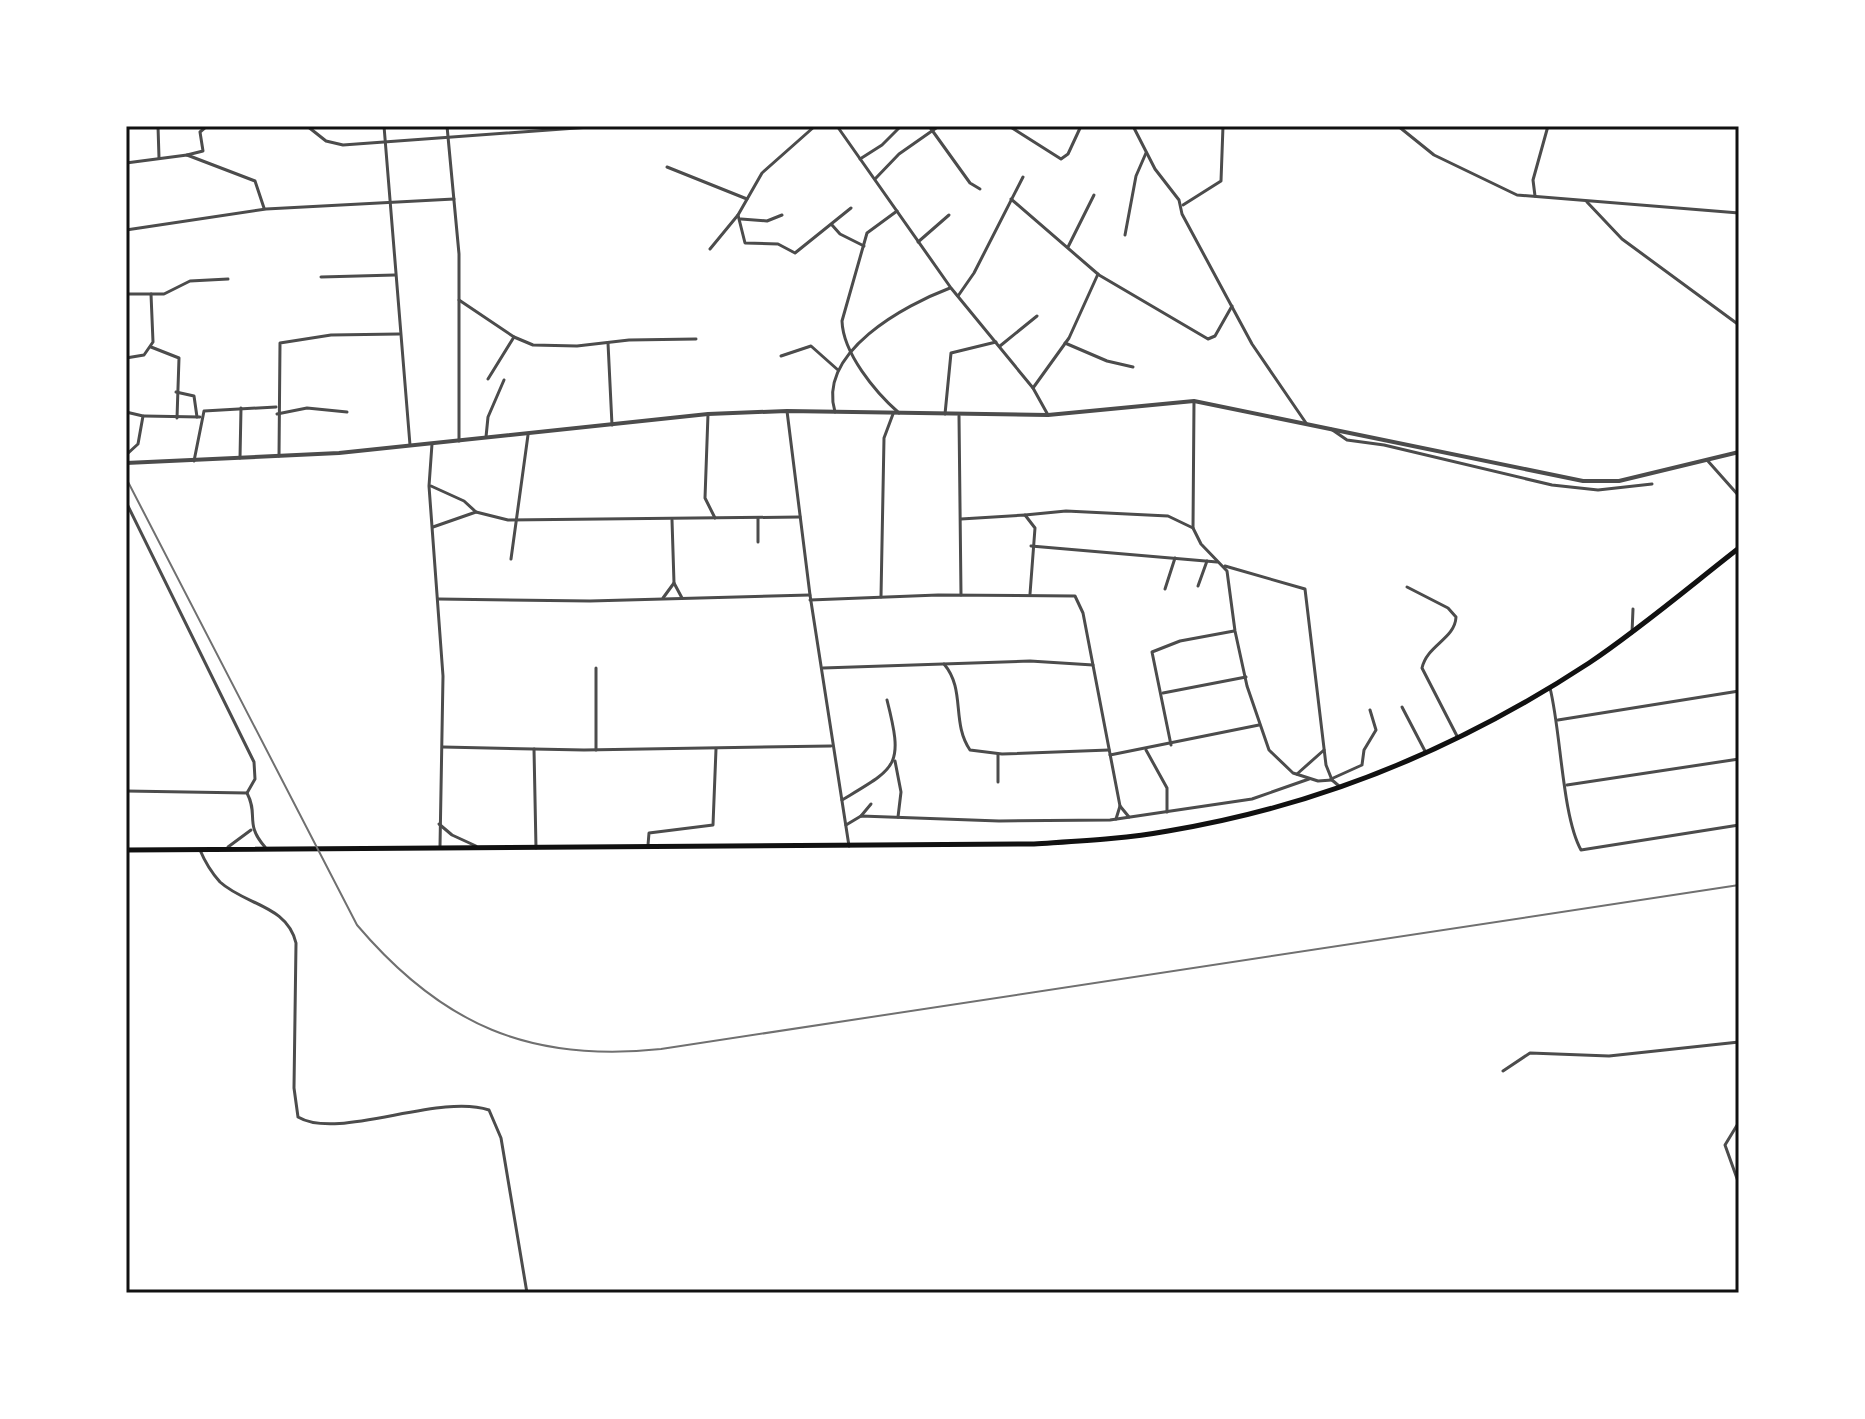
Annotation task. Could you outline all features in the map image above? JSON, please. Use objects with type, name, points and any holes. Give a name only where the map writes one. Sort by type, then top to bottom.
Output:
[{"type":"highway","points":[[126,850],[1034,844],[1140,835],[1240,816],[1341,787],[1458,738],[1550,688],[1632,633],[1739,548]]},
{"type":"street","points":[[158,126],[159,159]]},
{"type":"street","points":[[126,163],[203,151],[197,126]]},
{"type":"street","points":[[200,132],[207,126]]},
{"type":"street","points":[[307,126],[333,143],[604,126]]},
{"type":"street","points":[[384,126],[410,446]]},
{"type":"street","points":[[447,126],[459,300],[459,441]]},
{"type":"street","points":[[710,249],[740,217],[762,173],[815,126]]},
{"type":"street","points":[[837,126],[951,288],[1033,388],[1048,415]]},
{"type":"street","points":[[860,159],[882,145],[901,126]]},
{"type":"street","points":[[929,126],[970,183],[980,189]]},
{"type":"street","points":[[875,179],[899,154],[939,126]]},
{"type":"street","points":[[1009,126],[1061,159],[1068,154],[1081,126]]},
{"type":"street","points":[[1133,126],[1146,153],[1181,206],[1262,359],[1306,423]]},
{"type":"street","points":[[1181,206],[1221,181],[1223,126]]},
{"type":"street","points":[[1398,126],[1434,155],[1507,191],[1535,197],[1739,213]]},
{"type":"street","points":[[1535,197],[1533,180],[1548,126]]},
{"type":"street","points":[[1125,235],[1136,176],[1146,153]]},
{"type":"street","points":[[187,155],[255,181],[266,209]]},
{"type":"street","points":[[667,167],[747,199]]},
{"type":"street","points":[[958,296],[974,273],[1023,177]]},
{"type":"street","points":[[1068,247],[1094,195]]},
{"type":"street","points":[[126,230],[266,209],[454,199]]},
{"type":"street","points":[[1011,199],[1098,274],[1210,339],[1215,336],[1232,306]]},
{"type":"street","points":[[1586,200],[1622,239],[1739,325]]},
{"type":"street","points":[[740,217],[745,243],[778,244],[795,253],[851,208]]},
{"type":"street","points":[[897,211],[870,230],[842,321],[842,334],[878,391],[900,414]]},
{"type":"street","points":[[740,217],[767,221],[782,215]]},
{"type":"street","points":[[918,242],[949,215]]},
{"type":"street","points":[[832,225],[844,237],[864,246]]},
{"type":"street","points":[[1033,388],[1065,343],[1098,274]]},
{"type":"street","points":[[321,277],[395,275]]},
{"type":"street","points":[[126,311],[127,292],[151,294],[171,291],[190,281],[228,279]]},
{"type":"street","points":[[835,412],[832,397],[839,371],[851,352],[869,334],[908,308],[951,288]]},
{"type":"street","points":[[126,358],[144,355],[151,347],[151,294]]},
{"type":"street","points":[[459,300],[514,337],[545,346],[696,339]]},
{"type":"street","points":[[945,415],[951,353],[998,344],[1037,316]]},
{"type":"street","points":[[279,456],[277,348],[282,342],[356,334],[399,334]]},
{"type":"street","points":[[488,379],[514,337]]},
{"type":"street","points":[[608,343],[612,425]]},
{"type":"street","points":[[1065,343],[1107,361],[1133,367]]},
{"type":"street","points":[[781,356],[811,346],[839,371]]},
{"type":"street","points":[[151,347],[179,358],[177,418]]},
{"type":"street","points":[[486,439],[488,417],[504,380]]},
{"type":"street","points":[[176,392],[194,396],[198,417],[194,461]]},
{"type":"street","points":[[1194,401],[1193,528],[1201,544],[1223,564],[1232,586],[1235,631],[1259,725],[1269,750],[1297,774],[1309,779],[1332,780],[1362,765],[1364,750],[1376,730],[1370,710]]},
{"type":"street","points":[[126,463],[410,446],[708,414],[787,411],[1048,415],[1194,401],[1590,482],[1629,479],[1739,452]]},
{"type":"street","points":[[126,412],[177,418],[198,417],[210,410],[277,407]]},
{"type":"street","points":[[240,458],[241,408]]},
{"type":"street","points":[[277,414],[307,408],[347,412]]},
{"type":"street","points":[[787,411],[810,597],[849,846]]},
{"type":"street","points":[[708,414],[705,498],[715,518]]},
{"type":"street","points":[[881,597],[884,438],[893,414]]},
{"type":"street","points":[[126,455],[138,444],[143,416]]},
{"type":"street","points":[[959,416],[961,595]]},
{"type":"street","points":[[1331,429],[1342,439],[1384,445],[1552,485],[1598,490],[1652,484]]},
{"type":"street","points":[[511,559],[528,435]]},
{"type":"street","points":[[432,444],[429,486],[438,599],[443,747],[439,764],[440,850]]},
{"type":"street","points":[[1707,460],[1739,496]]},
{"type":"street","points":[[429,486],[464,501],[476,512],[498,519],[800,517]]},
{"type":"street","points":[[126,502],[254,762],[255,779],[247,793],[251,805],[251,830],[268,850]]},
{"type":"street","points":[[961,519],[1066,511],[1168,516],[1193,528]]},
{"type":"street","points":[[433,527],[476,512]]},
{"type":"street","points":[[1025,515],[1035,528],[1031,546],[1030,594]]},
{"type":"street","points":[[758,518],[758,542]]},
{"type":"street","points":[[672,520],[674,583],[682,598]]},
{"type":"street","points":[[1031,546],[1207,561],[1305,589],[1324,750],[1332,780],[1341,787]]},
{"type":"street","points":[[1165,589],[1175,557]]},
{"type":"street","points":[[1198,586],[1207,561]]},
{"type":"street","points":[[663,598],[674,583]]},
{"type":"street","points":[[1407,587],[1448,608],[1456,617],[1453,630],[1429,651],[1422,668],[1458,738]]},
{"type":"street","points":[[438,599],[1066,594],[1078,599],[1120,806],[1129,817]]},
{"type":"street","points":[[1632,633],[1633,609]]},
{"type":"street","points":[[1171,745],[1154,650],[1180,641],[1235,631]]},
{"type":"street","points":[[823,668],[1030,661],[1093,665]]},
{"type":"street","points":[[944,664],[957,685],[960,728],[967,746],[977,753],[1146,750],[1259,725]]},
{"type":"street","points":[[596,668],[596,750]]},
{"type":"street","points":[[1163,693],[1246,677]]},
{"type":"street","points":[[1550,688],[1558,720],[1572,826],[1581,850],[1739,825]]},
{"type":"street","points":[[1558,720],[1739,691]]},
{"type":"street","points":[[887,700],[901,792],[898,817]]},
{"type":"street","points":[[1402,707],[1426,753]]},
{"type":"street","points":[[443,747],[596,750],[833,746]]},
{"type":"street","points":[[534,749],[536,848]]},
{"type":"street","points":[[648,847],[649,833],[713,825],[716,749]]},
{"type":"street","points":[[1146,750],[1167,788],[1167,813]]},
{"type":"street","points":[[1297,774],[1324,750]]},
{"type":"street","points":[[998,754],[998,782]]},
{"type":"street","points":[[1567,785],[1739,759]]},
{"type":"street","points":[[842,800],[887,774],[895,761]]},
{"type":"street","points":[[861,816],[999,821],[1116,819],[1252,799],[1309,779]]},
{"type":"street","points":[[126,791],[247,793]]},
{"type":"street","points":[[846,825],[861,816],[871,804]]},
{"type":"street","points":[[1116,819],[1120,806]]},
{"type":"street","points":[[439,824],[452,835],[484,849]]},
{"type":"street","points":[[224,850],[251,830]]},
{"type":"street","points":[[200,850],[221,883],[284,919],[293,932],[296,943],[294,1088],[298,1117],[321,1123],[453,1108],[489,1110],[501,1138],[527,1293]]},
{"type":"street","points":[[1503,1071],[1530,1053],[1609,1056],[1739,1042]]},
{"type":"street","points":[[1739,1122],[1725,1145],[1739,1184]]},
{"type":"railway","points":[[126,478],[357,925],[389,960],[422,989],[456,1012],[492,1030],[530,1042],[570,1050],[614,1052],[661,1049],[1739,885]]}]
